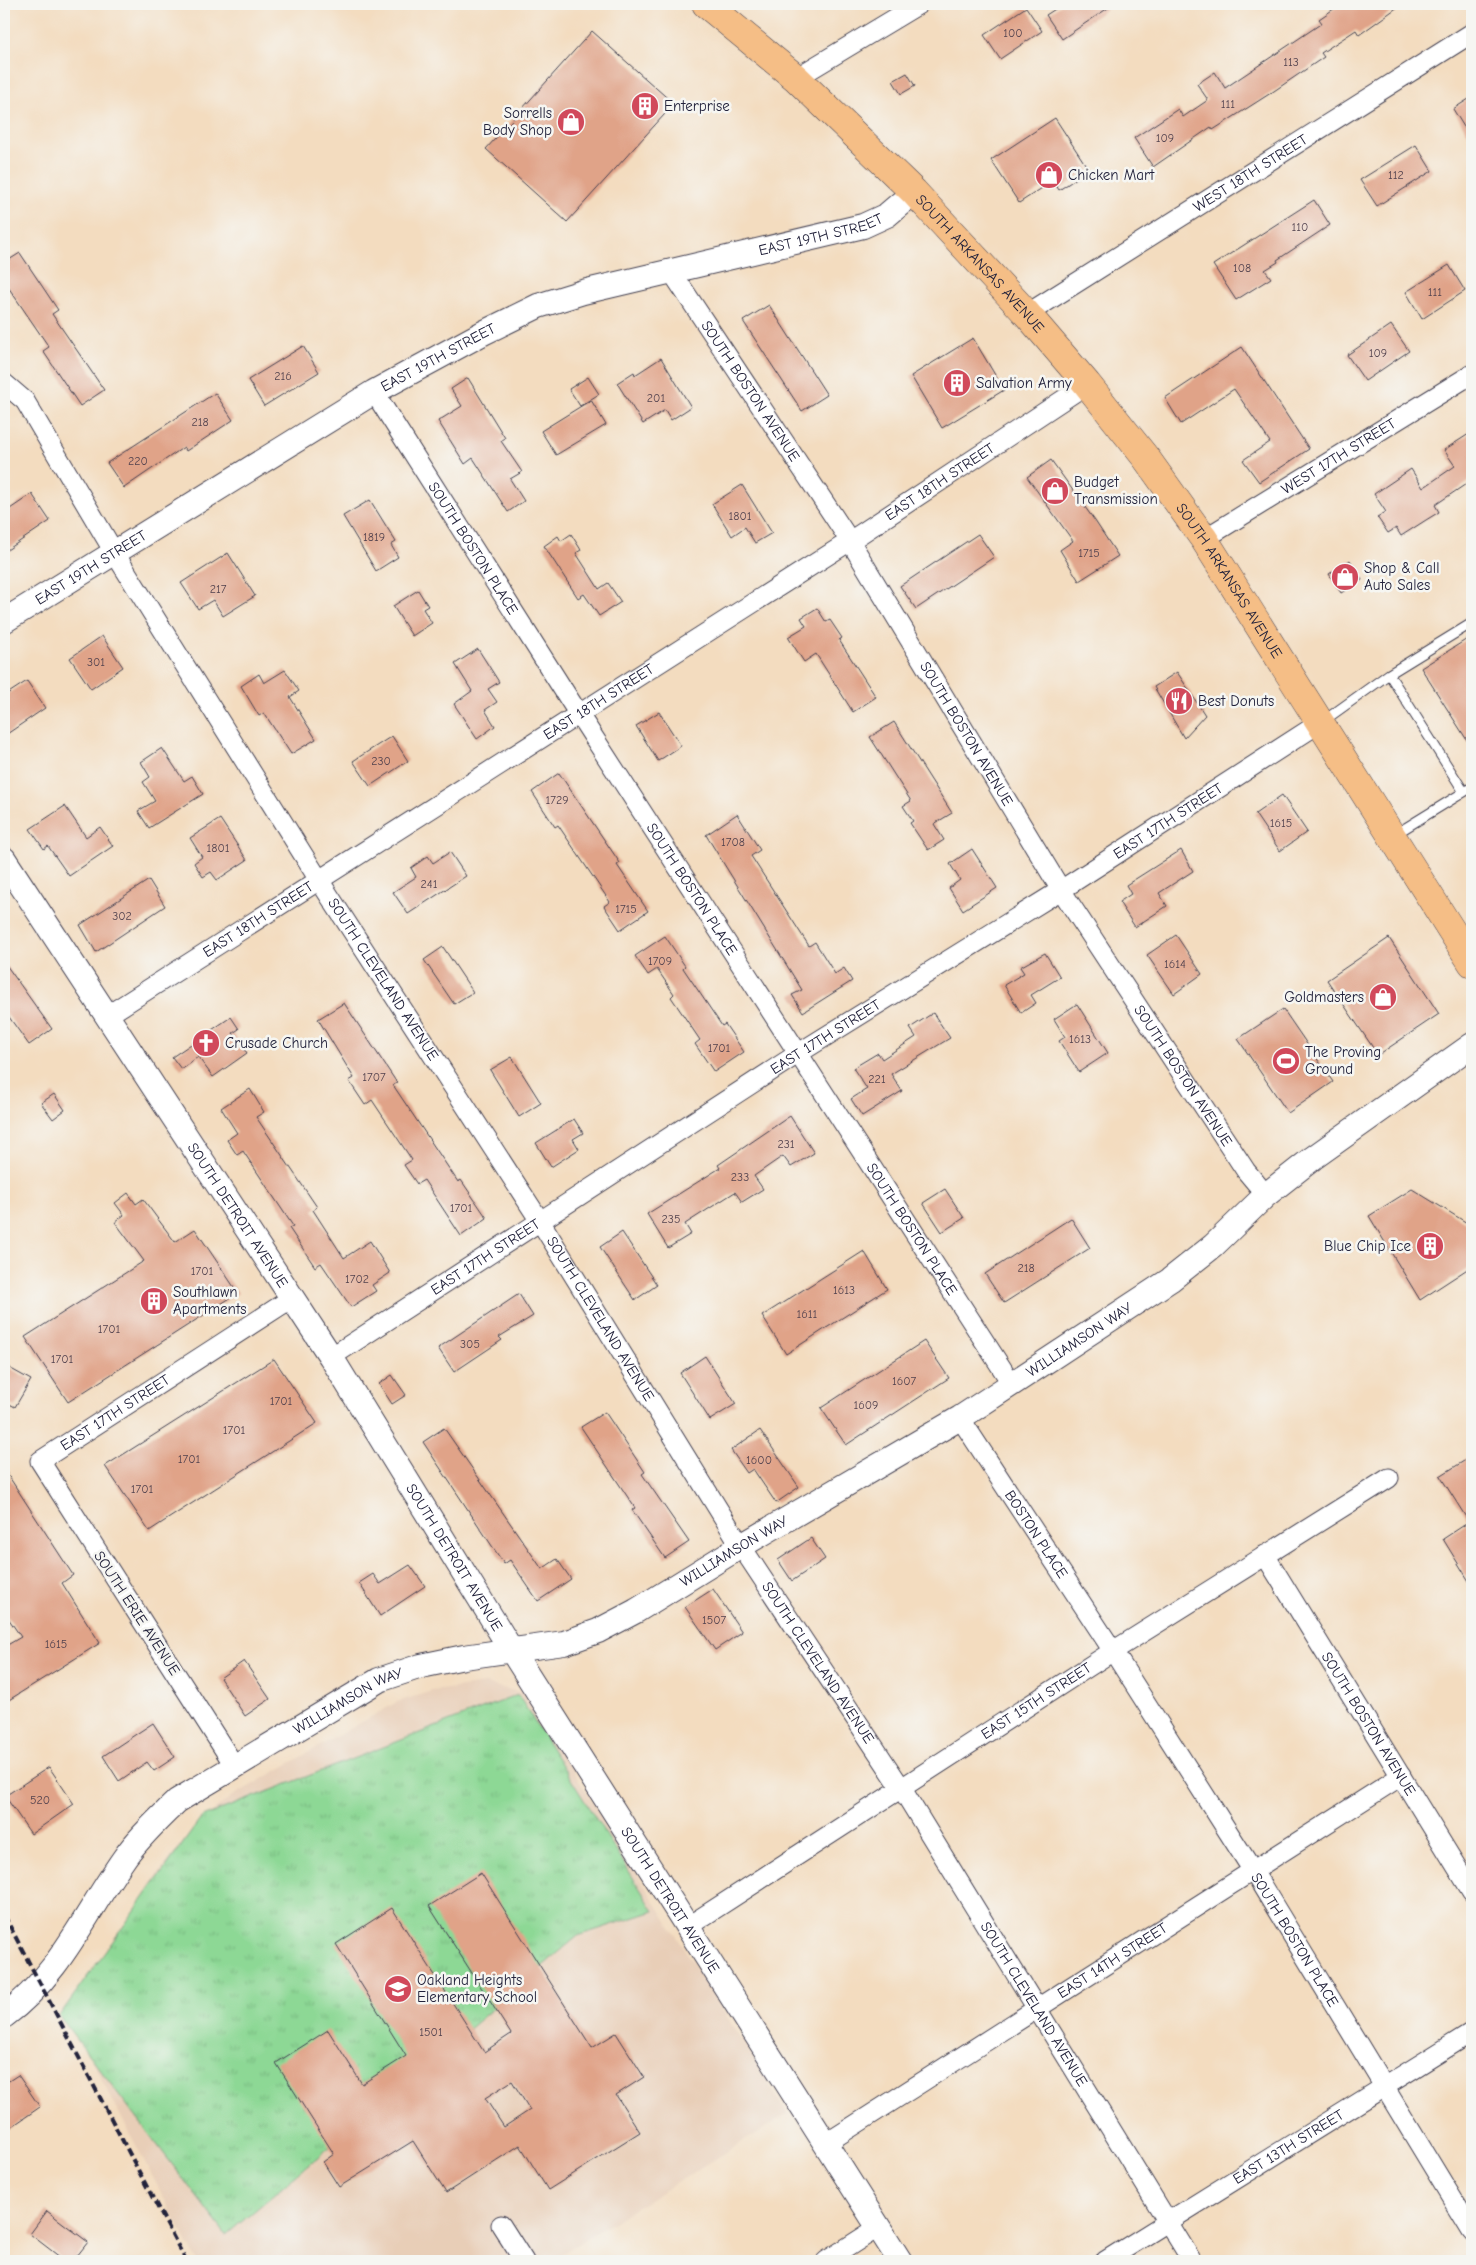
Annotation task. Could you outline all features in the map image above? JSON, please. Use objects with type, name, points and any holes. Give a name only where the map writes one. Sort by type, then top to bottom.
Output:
[{"type":"highway","name":"SOUTH ARKANSAS AVENUE","points":[[706,4],[796,78],[914,192],[1027,314],[1087,384],[1146,458],[1204,540],[1472,963]]},
{"type":"street","points":[[796,78],[919,4]]},
{"type":"street","name":"WEST 18TH STREET","points":[[1027,314],[1472,33]]},
{"type":"street","name":"EAST 19TH STREET","points":[[4,621],[374,392],[483,333],[538,306],[583,292],[863,226],[887,215],[914,192]]},
{"type":"street","name":"SOUTH BOSTON AVENUE","points":[[671,271],[850,540],[1061,890],[1246,1171],[1266,1195]]},
{"type":"street","name":"WEST 17TH STREET","points":[[1204,540],[1472,374]]},
{"type":"street","name":"SOUTH CLEVELAND AVENUE","points":[[4,383],[25,401],[114,552],[319,880],[540,1221],[741,1546],[902,1789],[1166,2222],[1192,2261]]},
{"type":"street","name":"EAST 18TH STREET","points":[[108,1015],[850,540],[1087,384]]},
{"type":"street","name":"SOUTH BOSTON PLACE","points":[[374,392],[578,713],[1012,1384]]},
{"type":"street","name":"EAST 17TH STREET","points":[[331,1357],[799,1053],[1061,890],[1321,722]]},
{"type":"street","name":"SOUTH DETROIT AVENUE","points":[[4,859],[331,1357],[512,1651],[900,2261]]},
{"type":"street","name":"WILLIAMSON WAY","points":[[4,2016],[40,1985],[59,1961],[124,1859],[150,1827],[177,1801],[234,1765],[379,1680],[464,1656],[564,1643],[598,1631],[636,1611],[741,1546],[960,1418],[1170,1280],[1213,1246],[1266,1195],[1313,1158],[1472,1045]]},
{"type":"street","name":"EAST 17TH STREET","points":[[40,1461],[292,1298]]},
{"type":"street","name":"BOSTON PLACE","points":[[960,1418],[1113,1651]]},
{"type":"street","name":"SOUTH ERIE AVENUE","points":[[40,1461],[234,1765]]},
{"type":"street","name":"EAST 15TH STREET","points":[[687,1927],[1113,1651],[1389,1478]]},
{"type":"street","name":"SOUTH BOSTON AVENUE","points":[[1265,1555],[1472,1892]]},
{"type":"street","name":"SOUTH BOSTON PLACE","points":[[1113,1651],[1253,1871],[1472,2231]]},
{"type":"street","name":"EAST 14TH STREET","points":[[825,2144],[1401,1776]]},
{"type":"street","name":"EAST 13TH STREET","points":[[1105,2261],[1472,2032]]},
{"type":"street","points":[[502,2225],[524,2261]]},
{"type":"street","points":[[826,2261],[879,2227]]},
{"type":"lane","points":[[1321,722],[1389,674],[1472,623]]},
{"type":"lane","points":[[1389,674],[1464,792]]},
{"type":"lane","points":[[1393,836],[1472,786]]},
{"type":"shaded area","name":"Oakland Heights Elementary School","points":[[485,1684],[524,1693],[788,2114],[550,2261],[197,2261],[67,2014],[104,1963],[155,1878],[196,1825],[231,1797],[397,1702],[432,1691]]},
{"type":"green space","points":[[518,1695],[654,1911],[578,1936],[226,2235],[59,2016],[202,1817]]},
{"type":"building","points":[[1063,4],[1114,4],[1062,39],[1046,15]]},
{"type":"building","points":[[1341,4],[1402,4],[1359,35],[1356,30],[1321,53],[1324,57],[1274,91],[1213,130],[1211,127],[1153,167],[1134,138],[1178,109],[1183,117],[1208,100],[1197,84],[1215,72],[1225,88],[1322,23],[1319,19]]},
{"type":"building","points":[[1026,7],[1042,31],[1000,59],[984,35]]},
{"type":"building","name":"Sorrells Body Shop","points":[[592,31],[674,104],[567,222],[486,149]]},
{"type":"building","points":[[907,73],[915,86],[901,94],[893,81]]},
{"type":"building","points":[[1472,97],[1472,140],[1453,109]]},
{"type":"building","points":[[1055,118],[1089,170],[1059,190],[1053,181],[1019,203],[991,160]]},
{"type":"building","points":[[1416,145],[1432,171],[1377,206],[1360,180]]},
{"type":"building","points":[[1314,200],[1330,225],[1277,260],[1278,262],[1265,270],[1271,278],[1236,300],[1213,265]]},
{"type":"building","points":[[20,253],[58,310],[52,314],[104,390],[80,406],[43,351],[49,347],[4,281],[4,263]]},
{"type":"building","points":[[1449,265],[1465,291],[1422,319],[1406,292]]},
{"type":"building","points":[[769,305],[827,395],[802,411],[743,321]]},
{"type":"building","points":[[1391,325],[1409,351],[1365,381],[1347,355]]},
{"type":"building","name":"Salvation Army","points":[[973,338],[1004,390],[942,428],[911,376]]},
{"type":"building","points":[[303,346],[319,372],[264,406],[248,380]]},
{"type":"building","points":[[1242,347],[1309,449],[1259,482],[1243,460],[1270,442],[1234,389],[1181,424],[1165,398]]},
{"type":"building","points":[[661,358],[691,407],[671,420],[665,410],[643,424],[617,383],[634,372],[635,375]]},
{"type":"building","points":[[588,377],[599,394],[580,406],[569,389]]},
{"type":"building","points":[[468,378],[505,438],[501,441],[522,472],[510,479],[524,501],[508,512],[473,458],[465,464],[438,421],[462,406],[451,389]]},
{"type":"building","points":[[215,393],[233,420],[186,451],[184,447],[124,488],[107,463]]},
{"type":"building","points":[[591,400],[606,425],[556,455],[541,431]]},
{"type":"building","points":[[1472,432],[1472,480],[1435,505],[1439,512],[1401,536],[1396,528],[1388,533],[1377,517],[1386,512],[1374,494],[1411,469],[1423,488],[1455,466],[1444,450]]},
{"type":"building","points":[[1051,460],[1118,556],[1079,581],[1060,550],[1073,541],[1027,477]]},
{"type":"building","points":[[742,485],[772,533],[755,543],[745,527],[732,536],[712,504]]},
{"type":"building","points":[[32,494],[50,521],[4,552],[4,513]]},
{"type":"building","points":[[370,500],[396,542],[391,545],[398,557],[376,571],[343,516]]},
{"type":"building","points":[[571,534],[581,550],[576,553],[599,589],[608,583],[621,602],[599,616],[584,594],[578,598],[544,546],[558,536],[561,541]]},
{"type":"building","points":[[978,534],[994,557],[916,609],[900,586]]},
{"type":"building","points":[[228,553],[255,596],[223,616],[213,600],[198,609],[181,583]]},
{"type":"building","name":"Shop & Call Auto Sales","points":[[1350,560],[1362,580],[1341,593],[1329,574]]},
{"type":"building","points":[[418,590],[428,606],[423,609],[432,623],[412,636],[393,606]]},
{"type":"building","points":[[817,608],[826,622],[830,620],[842,638],[839,640],[876,697],[853,712],[816,654],[804,662],[788,637],[806,626],[801,618]]},
{"type":"building","points":[[102,636],[123,667],[91,689],[70,658]]},
{"type":"building","points":[[1472,636],[1472,748],[1421,668]]},
{"type":"building","points":[[478,649],[499,682],[488,689],[497,702],[485,710],[495,726],[477,739],[454,704],[472,691],[455,664]]},
{"type":"building","points":[[285,670],[299,691],[290,697],[316,739],[291,754],[264,713],[259,716],[241,686],[259,674],[264,683]]},
{"type":"building","name":"Best Donuts","points":[[1177,672],[1205,715],[1184,738],[1154,687]]},
{"type":"building","points":[[27,681],[45,708],[4,736],[4,696]]},
{"type":"building","points":[[659,712],[681,746],[658,761],[636,726]]},
{"type":"building","points":[[894,722],[952,813],[934,824],[944,840],[928,850],[910,823],[913,821],[903,806],[911,801],[870,737]]},
{"type":"building","points":[[392,736],[408,761],[370,786],[353,761]]},
{"type":"building","points":[[162,748],[184,781],[192,776],[203,794],[149,828],[138,811],[155,801],[143,782],[150,777],[141,762]]},
{"type":"building","points":[[559,773],[620,863],[617,865],[648,911],[620,930],[604,906],[610,902],[558,825],[555,827],[532,792]]},
{"type":"building","points":[[1282,795],[1307,832],[1280,851],[1255,814]]},
{"type":"building","points":[[65,806],[86,837],[100,827],[113,846],[69,876],[48,846],[44,849],[30,829]]},
{"type":"building","points":[[737,814],[760,850],[751,856],[809,946],[815,942],[835,974],[844,968],[852,981],[803,1012],[792,995],[802,990],[706,835]]},
{"type":"building","points":[[220,819],[247,860],[217,880],[211,872],[203,877],[194,863],[202,857],[190,838]]},
{"type":"building","points":[[972,849],[997,888],[963,910],[949,888],[960,880],[950,864]]},
{"type":"building","points":[[1181,850],[1193,871],[1159,893],[1167,906],[1135,927],[1119,902],[1131,894],[1126,885]]},
{"type":"building","points":[[450,852],[466,876],[408,914],[393,892],[416,877],[411,868],[428,856],[433,863]]},
{"type":"building","points":[[149,880],[165,906],[96,952],[80,925]]},
{"type":"building","points":[[1176,935],[1202,974],[1174,994],[1147,955]]},
{"type":"building","points":[[665,936],[685,966],[683,968],[722,1026],[725,1024],[744,1052],[714,1072],[695,1044],[700,1040],[671,997],[674,994],[657,969],[648,975],[635,956]]},
{"type":"building","name":"Goldmasters","points":[[1389,938],[1439,1014],[1378,1055],[1327,980]]},
{"type":"building","points":[[443,947],[473,992],[454,1004],[424,960]]},
{"type":"building","points":[[1045,953],[1060,977],[1031,995],[1036,1003],[1021,1013],[1004,985],[1024,973],[1020,967]]},
{"type":"building","points":[[4,962],[52,1029],[29,1045],[4,1010]]},
{"type":"building","points":[[344,1003],[397,1083],[393,1085],[458,1182],[461,1180],[487,1218],[461,1236],[424,1180],[417,1184],[404,1165],[412,1160],[372,1100],[365,1105],[349,1081],[354,1078],[318,1019]]},
{"type":"building","points":[[1077,1004],[1108,1053],[1079,1072],[1059,1041],[1065,1037],[1054,1019]]},
{"type":"building","name":"The Proving Ground","points":[[1283,1009],[1333,1082],[1288,1113],[1238,1039]]},
{"type":"building","points":[[933,1013],[950,1038],[891,1074],[902,1091],[862,1116],[851,1099],[867,1089],[853,1068],[878,1053],[882,1059],[916,1037],[910,1028]]},
{"type":"building","points":[[231,1017],[239,1029],[233,1033],[247,1053],[213,1077],[198,1057],[181,1069],[172,1057]]},
{"type":"building","points":[[512,1057],[541,1103],[519,1117],[490,1070]]},
{"type":"building","points":[[250,1089],[264,1112],[256,1117],[317,1207],[313,1210],[344,1258],[370,1241],[390,1273],[372,1285],[376,1291],[351,1307],[321,1263],[315,1267],[289,1228],[293,1226],[243,1151],[237,1155],[227,1140],[237,1133],[221,1108]]},
{"type":"building","points":[[54,1094],[65,1110],[53,1119],[41,1103]]},
{"type":"building","points":[[790,1116],[814,1153],[791,1167],[783,1156],[754,1176],[763,1189],[742,1202],[735,1192],[685,1224],[691,1234],[668,1248],[647,1214],[720,1168],[718,1165]]},
{"type":"building","points":[[574,1119],[583,1133],[573,1139],[579,1149],[551,1167],[536,1143]]},
{"type":"building","points":[[945,1189],[964,1218],[942,1232],[923,1203]]},
{"type":"building","name":"Blue Chip Ice","points":[[1412,1189],[1472,1226],[1472,1266],[1420,1300],[1369,1216]]},
{"type":"building","points":[[128,1193],[136,1204],[143,1199],[175,1242],[195,1229],[238,1293],[68,1402],[25,1337],[144,1261],[115,1222],[124,1215],[115,1203]]},
{"type":"building","points":[[1071,1218],[1090,1248],[1004,1303],[985,1274]]},
{"type":"building","points":[[622,1232],[657,1285],[635,1300],[600,1247]]},
{"type":"building","points":[[864,1251],[887,1289],[786,1354],[762,1316]]},
{"type":"building","points":[[519,1294],[533,1316],[499,1337],[502,1340],[454,1372],[438,1348]]},
{"type":"building","points":[[924,1341],[949,1378],[846,1445],[821,1408]]},
{"type":"building","points":[[705,1356],[736,1404],[710,1420],[680,1373]]},
{"type":"building","points":[[274,1359],[317,1423],[149,1531],[105,1466]]},
{"type":"building","points":[[4,1365],[31,1380],[15,1407],[4,1401]]},
{"type":"building","points":[[392,1375],[406,1395],[392,1404],[379,1384]]},
{"type":"building","points":[[605,1412],[645,1472],[642,1474],[689,1542],[665,1558],[632,1510],[635,1508],[581,1427]]},
{"type":"building","points":[[444,1428],[542,1569],[557,1559],[571,1579],[538,1601],[510,1560],[504,1564],[423,1442]]},
{"type":"building","points":[[760,1430],[799,1487],[776,1503],[753,1469],[747,1473],[731,1450]]},
{"type":"building","points":[[1472,1456],[1472,1586],[1443,1539],[1469,1522],[1440,1476]]},
{"type":"building","points":[[4,1469],[73,1575],[62,1583],[100,1643],[4,1703],[4,1647],[21,1637],[4,1612]]},
{"type":"building","points":[[811,1538],[825,1559],[792,1581],[778,1560]]},
{"type":"building","points":[[410,1565],[425,1586],[380,1616],[359,1583],[373,1574],[380,1584]]},
{"type":"building","points":[[713,1589],[742,1632],[715,1650],[685,1607]]},
{"type":"building","points":[[244,1661],[270,1699],[245,1716],[220,1678]]},
{"type":"building","points":[[153,1723],[175,1757],[154,1771],[147,1762],[119,1781],[103,1756]]},
{"type":"building","points":[[49,1767],[74,1804],[31,1834],[5,1796]]},
{"type":"building","name":"Oakland Heights Elementary School","points":[[481,1873],[592,2048],[616,2033],[644,2077],[616,2095],[640,2132],[548,2190],[520,2145],[446,2193],[413,2141],[339,2187],[323,2162],[334,2154],[276,2063],[328,2030],[362,2084],[406,2056],[336,1944],[392,1908],[484,2052],[511,2034],[429,1906]],"holes":[[[512,2081],[530,2110],[504,2127],[485,2098]]]},
{"type":"building","points":[[18,2075],[40,2107],[4,2132],[4,2084]]},
{"type":"building","points":[[47,2211],[88,2242],[73,2261],[65,2261],[30,2234]]},
{"type":"railway","points":[[4,1915],[186,2261]]},
{"type":"place","name":"Enterprise","points":[[645,106]]},
{"type":"place","name":"Sorrells Body Shop","points":[[571,122]]},
{"type":"place","name":"Chicken Mart","points":[[1049,175]]},
{"type":"place","name":"Salvation Army","points":[[957,383]]},
{"type":"place","name":"Budget Transmission","points":[[1055,491]]},
{"type":"place","name":"Shop & Call Auto Sales","points":[[1345,577]]},
{"type":"place","name":"Best Donuts","points":[[1179,701]]},
{"type":"place","name":"Goldmasters","points":[[1383,997]]},
{"type":"place","name":"Crusade Church","points":[[206,1043]]},
{"type":"place","name":"The Proving Ground","points":[[1286,1061]]},
{"type":"place","name":"Blue Chip Ice","points":[[1430,1246]]},
{"type":"place","name":"Southlawn Apartments","points":[[154,1301]]},
{"type":"place","name":"Oakland Heights Elementary School","points":[[398,1989]]}]
